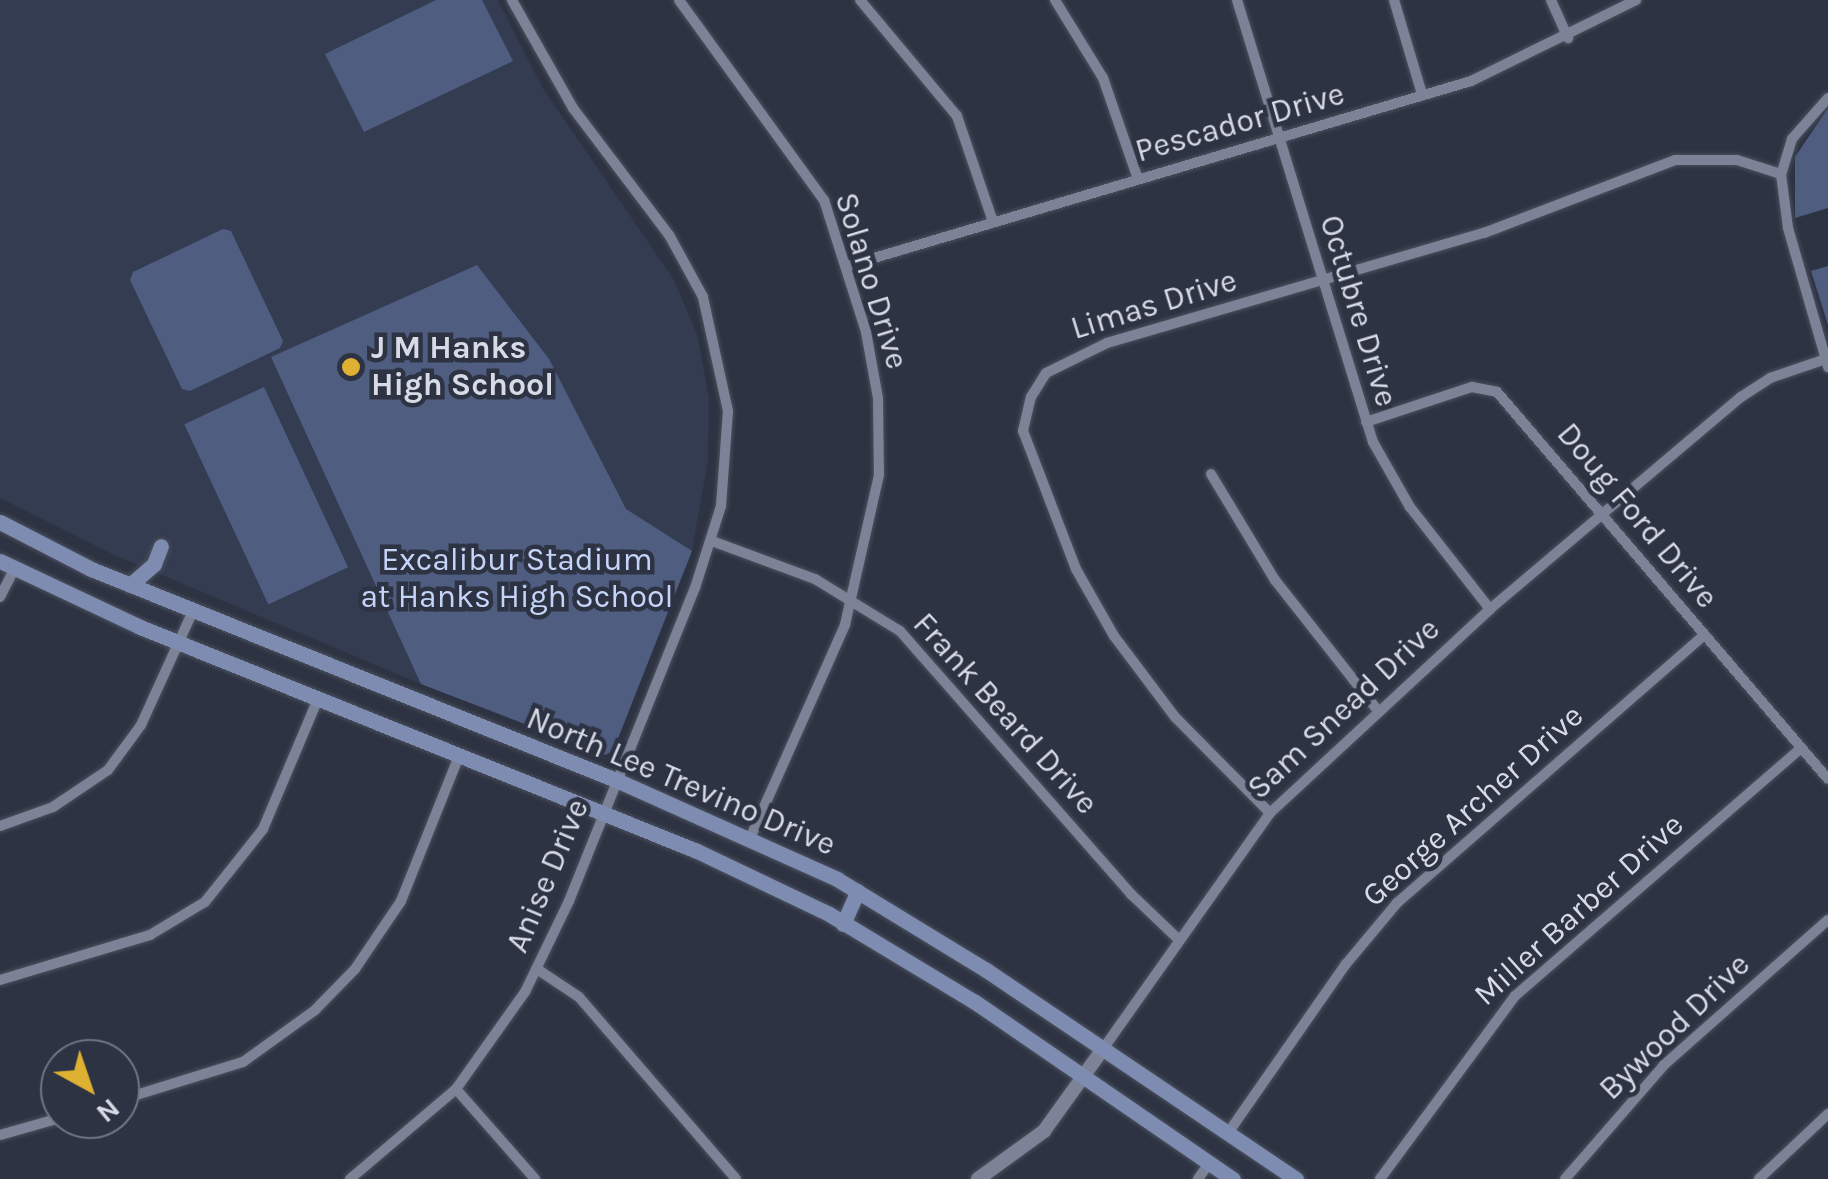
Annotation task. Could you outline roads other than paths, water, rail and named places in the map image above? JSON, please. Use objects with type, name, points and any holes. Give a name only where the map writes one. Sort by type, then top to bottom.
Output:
[{"type":"main road","name":"North Lee Trevino Drive","points":[[0,522],[130,585],[616,780],[750,838],[858,891],[1296,1179]]},
{"type":"main road","points":[[130,585],[154,564],[161,546]]},
{"type":"main road","name":"North Lee Trevino Drive","points":[[7,565],[318,699],[740,870],[843,924],[969,999],[1233,1179]]},
{"type":"main road","points":[[843,924],[858,891]]},
{"type":"street","name":"Anise Drive","points":[[350,1179],[456,1088],[536,970],[712,542],[725,473],[728,411],[706,307],[669,235],[573,108],[512,0]]},
{"type":"street","name":"Solano Drive","points":[[680,0],[814,182],[847,266],[874,364],[882,435],[851,598],[826,674],[750,838]]},
{"type":"street","points":[[860,0],[957,116],[993,222]]},
{"type":"street","points":[[1055,0],[1103,78],[1138,178]]},
{"type":"street","name":"Octubre Drive","points":[[1236,0],[1366,422],[1410,507],[1490,609]]},
{"type":"street","points":[[1394,0],[1422,94]]},
{"type":"street","points":[[1550,0],[1568,38]]},
{"type":"street","name":"Pescador Drive","points":[[847,266],[1507,67],[1636,0]]},
{"type":"street","points":[[1827,363],[1788,228],[1781,174],[1792,140],[1828,98]]},
{"type":"street","name":"Limas Drive","points":[[1270,813],[1175,717],[1114,636],[1057,527],[1023,424],[1039,382],[1065,359],[1484,234],[1675,160],[1737,160],[1781,174]]},
{"type":"street","name":"Sam Snead Drive","points":[[978,1179],[1044,1131],[1085,1080],[1102,1048],[1177,938],[1270,813],[1490,609],[1757,386],[1827,363]]},
{"type":"street","name":"Doug Ford Drive","points":[[1366,422],[1487,387],[1508,402],[1828,779]]},
{"type":"street","points":[[1212,474],[1283,592],[1380,712]]},
{"type":"street","name":"Frank Beard Drive","points":[[712,542],[851,598],[921,650],[1131,894],[1177,938]]},
{"type":"street","points":[[0,597],[7,565]]},
{"type":"street","points":[[0,826],[53,807],[108,770],[141,724],[192,610]]},
{"type":"street","name":"George Archer Drive","points":[[1228,1134],[1346,964],[1397,903],[1704,635]]},
{"type":"street","points":[[0,980],[150,935],[204,902],[262,829],[318,699]]},
{"type":"street","name":"Miller Barber Drive","points":[[1380,1179],[1514,996],[1801,748]]},
{"type":"street","points":[[140,1094],[243,1062],[315,1010],[355,969],[401,901],[459,756]]},
{"type":"street","name":"Bywood Drive","points":[[1565,1179],[1664,1065],[1828,920]]},
{"type":"street","points":[[536,970],[579,997],[736,1179]]},
{"type":"street","points":[[456,1088],[535,1179]]},
{"type":"street","points":[[1759,1179],[1828,1114]]},
{"type":"street","points":[[0,1135],[40,1124]]},
{"type":"street","points":[[1198,1179],[1209,1163]]},
{"type":"place","name":"J M Hanks High School","points":[[351,367]]},
{"type":"park label","name":"Excalibur Stadium at Hanks High School","points":[[517,580]]}]
